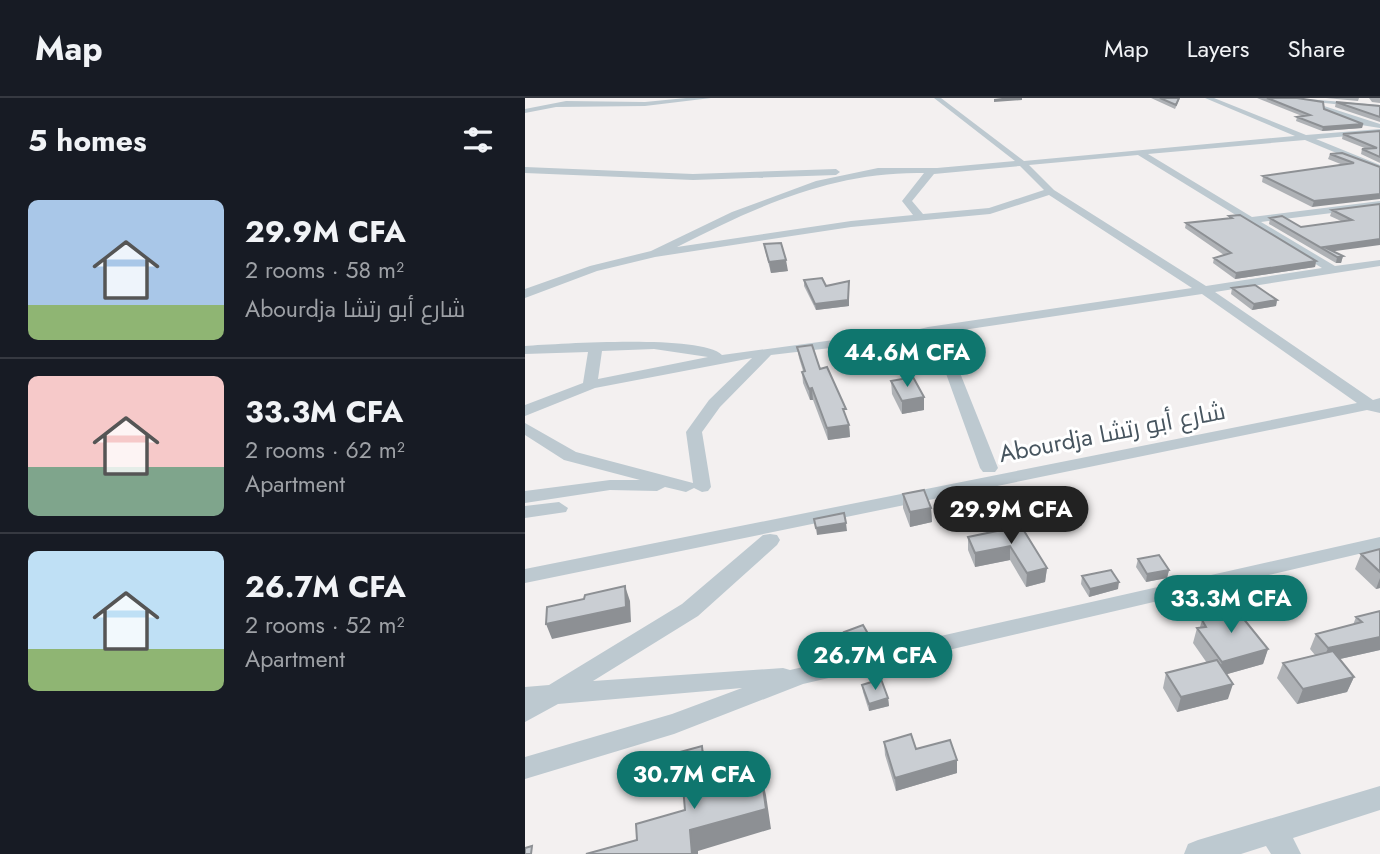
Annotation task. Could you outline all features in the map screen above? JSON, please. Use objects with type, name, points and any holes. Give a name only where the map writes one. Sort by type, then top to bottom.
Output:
[{"type":"street","points":[[525,111],[584,98]]},
{"type":"street","points":[[557,105],[645,104],[708,98]]},
{"type":"street","points":[[937,98],[1021,162],[1051,192],[1206,290],[1377,407]]},
{"type":"street","points":[[954,98],[955,112]]},
{"type":"street","points":[[1208,98],[1235,105],[1380,168]]},
{"type":"street","points":[[1297,98],[1380,107]]},
{"type":"street","points":[[1310,100],[1364,123],[1380,126]]},
{"type":"street","points":[[525,170],[693,177],[931,171],[1380,131]]},
{"type":"street","points":[[1138,152],[1333,270]]},
{"type":"street","points":[[655,254],[760,202],[829,181],[879,171]]},
{"type":"street","points":[[921,218],[907,201],[931,171]]},
{"type":"street","points":[[525,295],[556,280],[594,268],[655,254],[851,224],[990,211],[1011,204],[1026,195],[1051,192]]},
{"type":"street","points":[[1250,220],[1380,204]]},
{"type":"street","points":[[525,411],[590,386],[718,359],[856,341],[878,343],[928,331],[1380,263]]},
{"type":"street","points":[[928,331],[951,368],[989,468]]},
{"type":"street","points":[[525,350],[654,345],[686,348],[713,354],[718,359]]},
{"type":"street","points":[[590,386],[596,347]]},
{"type":"street","points":[[702,487],[694,433],[708,410],[735,386],[767,351]]},
{"type":"street","name":"Abourdja شارع أبو رتشا","points":[[525,576],[1377,407]]},
{"type":"street","points":[[525,428],[570,456],[686,487],[610,485],[525,496]]},
{"type":"street","points":[[525,512],[559,508]]},
{"type":"street","points":[[525,712],[690,610],[770,540]]},
{"type":"street","points":[[525,768],[674,724],[800,676],[1380,543]]},
{"type":"street","points":[[525,697],[716,680],[800,676]]},
{"type":"street","points":[[1198,854],[1380,798]]},
{"type":"street","points":[[1272,831],[1287,854]]},
{"type":"building","points":[[1160,98],[1179,98],[1176,105]]},
{"type":"building","points":[[1267,98],[1297,98],[1323,102],[1324,109],[1363,124],[1323,127],[1297,117],[1310,115]]},
{"type":"building","points":[[1336,102],[1380,106],[1380,117]]},
{"type":"building","points":[[1380,131],[1380,157],[1362,149],[1377,148],[1343,134]]},
{"type":"building","points":[[1342,153],[1380,167],[1380,194],[1314,201],[1263,176],[1354,163],[1330,154]]},
{"type":"building","points":[[1380,204],[1380,239],[1324,247],[1343,256],[1337,257],[1270,218],[1282,216],[1301,227],[1352,220],[1332,210]]},
{"type":"building","points":[[1240,215],[1316,261],[1236,273],[1214,258],[1231,253],[1186,223]]},
{"type":"building","points":[[781,243],[786,260],[769,262],[764,244]]},
{"type":"building","points":[[822,278],[826,286],[849,281],[848,300],[815,304],[804,280]]},
{"type":"building","points":[[1255,285],[1277,300],[1254,304],[1232,288]]},
{"type":"building","points":[[812,345],[820,369],[827,367],[846,409],[843,409],[849,425],[827,428],[812,388],[809,389],[802,372],[805,371],[797,347]]},
{"type":"building","points":[[913,377],[924,397],[902,401],[891,381]]},
{"type":"building","points":[[924,490],[931,508],[910,512],[903,494]]},
{"type":"building","points":[[1068,505],[1078,519],[1053,524],[1043,510]]},
{"type":"building","points":[[844,513],[846,523],[816,528],[814,519]]},
{"type":"building","points":[[1021,526],[1047,568],[1027,573],[1010,546],[975,553],[968,537]]},
{"type":"building","points":[[1380,549],[1380,572],[1361,554]]},
{"type":"building","points":[[1159,555],[1169,570],[1147,574],[1138,559]]},
{"type":"building","points":[[1111,570],[1119,582],[1090,589],[1082,576]]},
{"type":"building","points":[[625,586],[626,607],[546,624],[547,607]]},
{"type":"building","points":[[1234,607],[1268,649],[1222,662],[1197,628],[1206,627],[1202,620],[1215,619],[1212,612]]},
{"type":"building","points":[[1380,611],[1380,637],[1328,648],[1316,634],[1362,622],[1356,617]]},
{"type":"building","points":[[863,625],[871,639],[851,646],[844,632]]},
{"type":"building","points":[[1333,651],[1354,677],[1303,689],[1283,663]]},
{"type":"building","points":[[1217,660],[1233,684],[1181,697],[1166,673]]},
{"type":"building","points":[[881,679],[888,698],[869,704],[862,685]]},
{"type":"building","points":[[911,734],[916,749],[950,740],[957,760],[895,778],[884,742]]},
{"type":"building","points":[[702,746],[706,789],[761,774],[766,809],[690,830],[692,854],[586,854],[637,840],[636,824],[685,810],[680,752]]},
{"type":"building","points":[[532,846],[531,854],[525,854],[525,848]]}]
